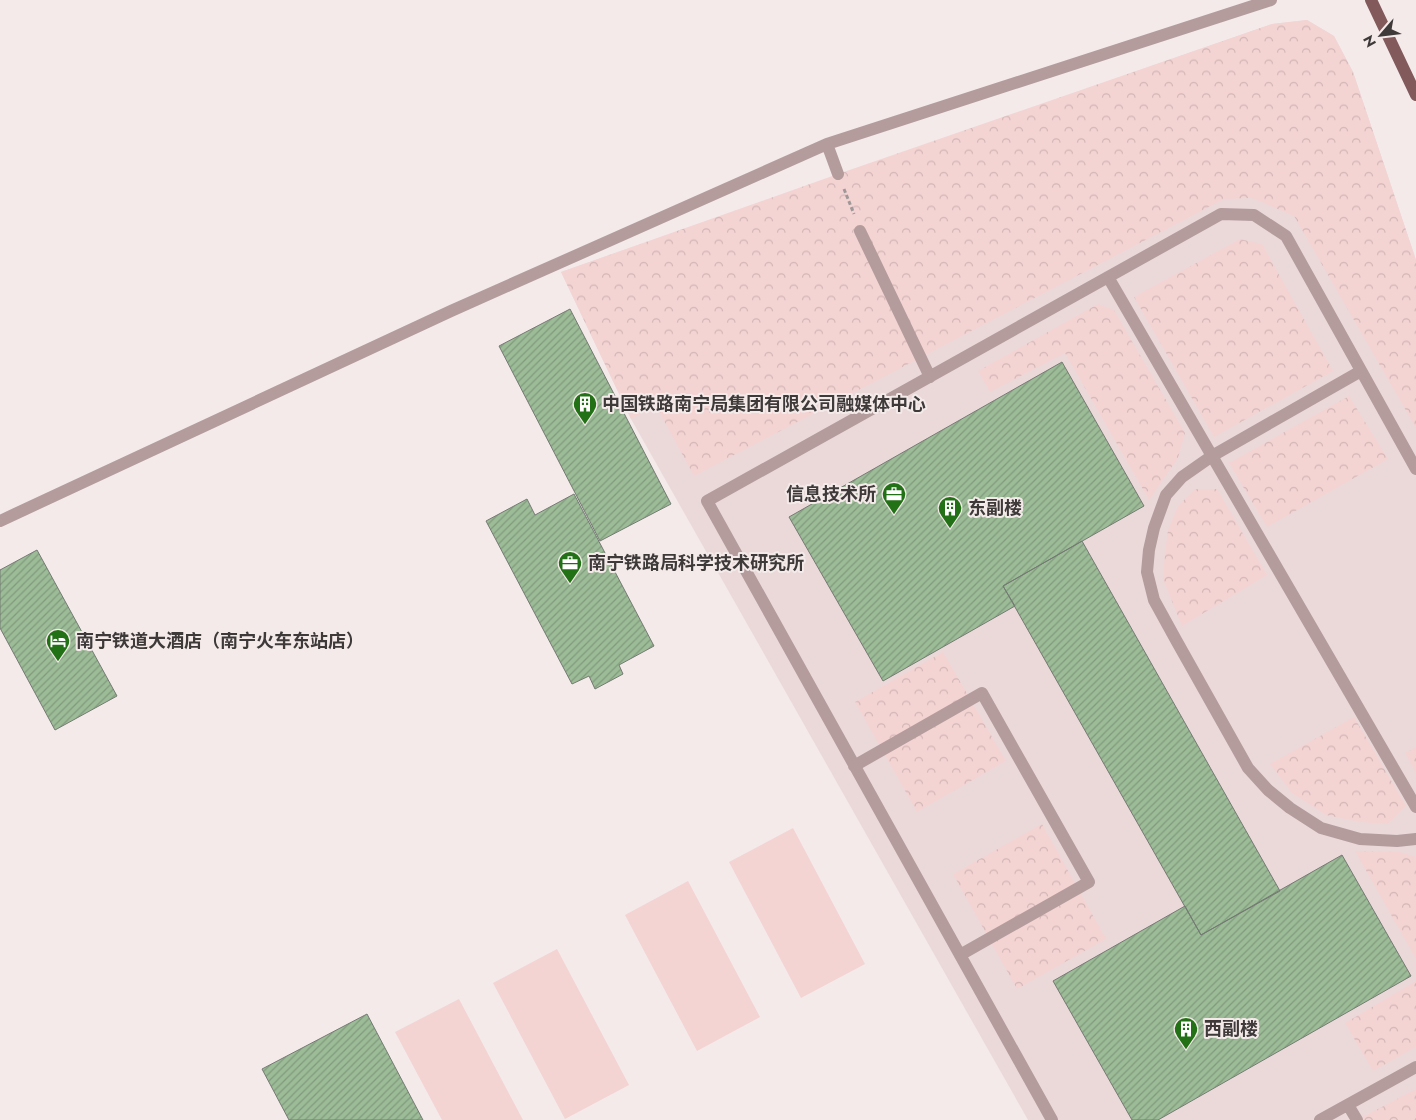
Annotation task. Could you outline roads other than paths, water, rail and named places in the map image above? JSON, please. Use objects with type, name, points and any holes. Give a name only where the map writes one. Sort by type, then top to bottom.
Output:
[{"type":"main road","points":[[1371,0],[1416,96]]},
{"type":"street","points":[[0,521],[450,311],[827,144],[1271,0]]},
{"type":"street","points":[[827,144],[838,174]]},
{"type":"street","points":[[1052,1120],[707,501],[1221,214],[1254,216],[1286,236],[1416,469]]},
{"type":"street","points":[[860,230],[930,376]]},
{"type":"street","points":[[1108,277],[1416,807]]},
{"type":"street","points":[[1361,371],[1212,456],[1182,477],[1166,495],[1154,528],[1147,572],[1158,608],[1248,768],[1268,790],[1290,808],[1321,828],[1360,839],[1397,841],[1416,839]]},
{"type":"street","points":[[854,766],[982,693],[1089,882],[960,955]]},
{"type":"street","points":[[1320,1120],[1416,1066]]},
{"type":"street","points":[[1348,1105],[1357,1120]]},
{"type":"place","name":"中国铁路南宁局集团有限公司融媒体中心","points":[[585,425]]},
{"type":"place","name":"信息技术所","points":[[894,515]]},
{"type":"place","name":"东副楼","points":[[950,529]]},
{"type":"place","name":"南宁铁路局科学技术研究所","points":[[570,584]]},
{"type":"place","name":"南宁铁道大酒店（南宁火车东站店）","points":[[58,662]]},
{"type":"place","name":"西副楼","points":[[1186,1050]]}]
